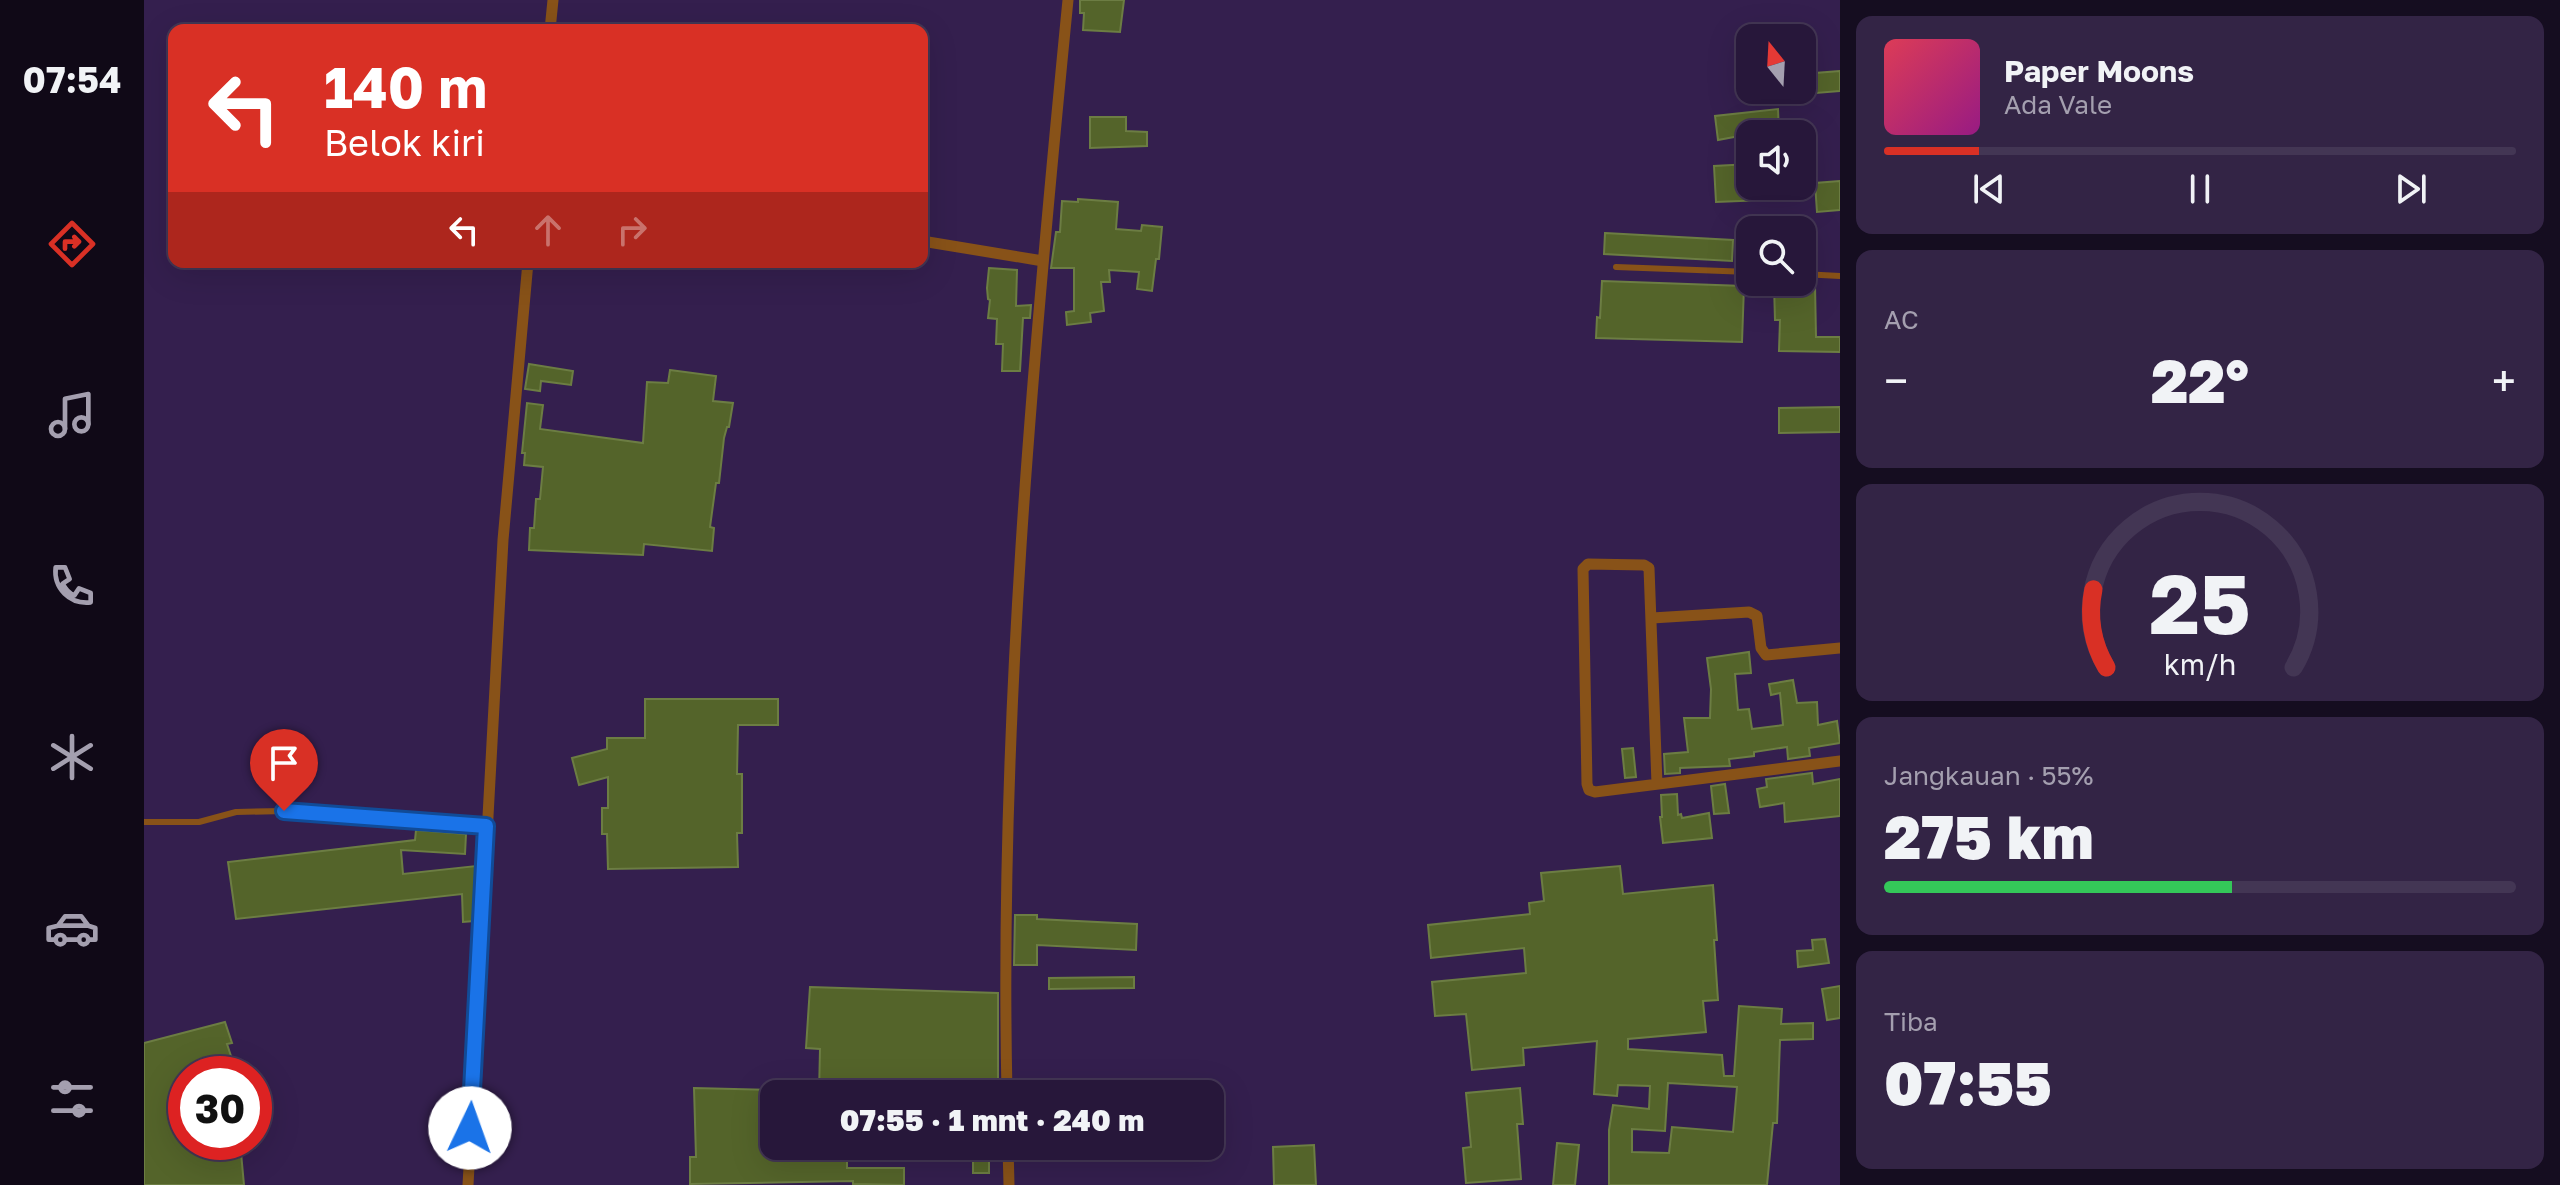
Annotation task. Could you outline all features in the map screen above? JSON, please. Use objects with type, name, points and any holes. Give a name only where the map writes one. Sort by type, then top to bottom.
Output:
[{"type":"street","points":[[551,24],[553,0]]},
{"type":"street","points":[[1007,1080],[1010,738],[1043,261],[1068,0]]},
{"type":"street","points":[[928,242],[1043,261]]},
{"type":"street","points":[[468,1185],[503,540],[527,268]]},
{"type":"street","points":[[1657,784],[1649,568],[1644,565],[1585,566],[1589,790],[1595,792],[1716,779],[1840,761]]},
{"type":"street","points":[[1652,618],[1749,612],[1757,616],[1761,648],[1766,655],[1840,648]]},
{"type":"street","points":[[1008,1160],[1009,1185]]},
{"type":"lane","points":[[1616,267],[1736,271]]},
{"type":"lane","points":[[1816,275],[1840,276]]},
{"type":"lane","points":[[144,822],[199,822],[236,812],[284,811],[486,826]]},
{"type":"building","points":[[1080,0],[1124,0],[1120,32],[1083,30],[1084,13],[1080,13]]},
{"type":"building","points":[[1840,71],[1840,91],[1816,93],[1816,73]]},
{"type":"building","points":[[1778,109],[1778,120],[1736,120],[1736,137],[1718,140],[1715,116]]},
{"type":"building","points":[[1090,117],[1126,117],[1126,131],[1147,132],[1147,146],[1090,148]]},
{"type":"building","points":[[1736,165],[1736,200],[1765,200],[1716,202],[1714,166]]},
{"type":"building","points":[[1840,181],[1840,210],[1817,212],[1816,183]]},
{"type":"building","points":[[1078,199],[1118,202],[1116,229],[1141,231],[1142,225],[1162,227],[1152,291],[1137,289],[1139,272],[1109,270],[1110,282],[1101,282],[1104,311],[1090,313],[1091,322],[1067,325],[1066,312],[1074,311],[1074,268],[1051,268],[1056,232],[1060,232],[1062,201],[1078,202]]},
{"type":"building","points":[[1605,233],[1733,240],[1732,261],[1604,254]]},
{"type":"building","points":[[989,268],[1017,270],[1016,306],[1031,305],[1030,318],[1023,318],[1020,371],[1002,371],[1003,344],[996,344],[997,319],[988,318]]},
{"type":"building","points":[[1602,281],[1736,286],[1736,296],[1744,296],[1742,342],[1596,338],[1597,317],[1600,318]]},
{"type":"building","points":[[1774,296],[1815,296],[1816,337],[1840,337],[1840,352],[1779,351],[1780,320],[1775,320]]},
{"type":"building","points":[[529,364],[573,371],[571,385],[541,381],[540,391],[525,389]]},
{"type":"building","points":[[670,370],[716,376],[713,401],[733,403],[724,438],[719,483],[716,483],[710,527],[714,528],[712,551],[644,544],[643,555],[529,550],[530,528],[534,528],[543,467],[524,465],[525,453],[522,453],[527,403],[543,405],[540,429],[643,443],[647,382],[668,383]]},
{"type":"building","points":[[1840,407],[1840,432],[1779,433],[1779,408]]},
{"type":"building","points":[[1749,652],[1751,673],[1735,674],[1738,710],[1749,709],[1752,729],[1783,725],[1780,693],[1771,695],[1769,684],[1793,680],[1797,703],[1817,702],[1818,725],[1837,721],[1840,743],[1809,748],[1810,756],[1788,759],[1787,747],[1729,759],[1730,766],[1680,768],[1680,773],[1665,774],[1664,754],[1688,752],[1684,718],[1710,718],[1711,689],[1707,658]]},
{"type":"building","points":[[645,699],[778,699],[778,725],[738,725],[737,774],[742,774],[742,833],[737,833],[738,867],[608,869],[607,834],[602,834],[602,808],[608,808],[608,777],[579,785],[572,758],[607,749],[607,738],[645,738]]},
{"type":"building","points":[[1633,748],[1636,777],[1625,778],[1622,749]]},
{"type":"building","points":[[1812,773],[1813,784],[1840,779],[1840,816],[1785,822],[1784,803],[1760,807],[1757,789],[1767,787],[1766,779]]},
{"type":"building","points":[[1725,784],[1729,813],[1714,814],[1711,786]]},
{"type":"building","points":[[1677,794],[1678,815],[1681,814],[1682,818],[1709,813],[1712,838],[1663,843],[1661,795]]},
{"type":"building","points":[[416,830],[466,834],[465,854],[401,850],[403,874],[476,866],[474,921],[463,922],[462,894],[236,919],[228,862],[415,840]]},
{"type":"building","points":[[1620,866],[1623,894],[1713,885],[1718,1000],[1703,1001],[1706,1032],[1628,1039],[1628,1049],[1722,1055],[1724,1076],[1734,1076],[1739,1006],[1782,1009],[1781,1024],[1813,1023],[1813,1039],[1780,1040],[1777,1123],[1773,1123],[1767,1185],[1609,1185],[1609,1130],[1613,1105],[1649,1109],[1650,1086],[1618,1085],[1617,1096],[1594,1094],[1597,1041],[1523,1048],[1524,1065],[1472,1070],[1466,1014],[1435,1016],[1432,982],[1526,973],[1524,948],[1431,958],[1428,925],[1530,914],[1529,903],[1544,901],[1541,873]],"holes":[[[1668,1083],[1737,1087],[1733,1132],[1672,1127],[1669,1153],[1632,1152],[1632,1129],[1665,1131]]]},
{"type":"building","points":[[1015,915],[1137,924],[1136,950],[1037,945],[1037,965],[1014,965]]},
{"type":"building","points":[[1825,939],[1829,963],[1798,967],[1797,951],[1813,950],[1812,940]]},
{"type":"building","points":[[1134,977],[1134,988],[1049,989],[1049,978]]},
{"type":"building","points":[[1840,986],[1840,1018],[1827,1020],[1822,989]]},
{"type":"building","points":[[810,987],[998,993],[998,1080],[819,1080],[820,1049],[806,1048]]},
{"type":"building","points":[[225,1022],[232,1043],[227,1044],[231,1056],[168,1056],[168,1160],[242,1160],[244,1185],[144,1185],[144,1043]]},
{"type":"building","points":[[694,1088],[760,1090],[760,1160],[847,1160],[847,1168],[904,1168],[904,1185],[853,1184],[853,1181],[690,1184],[690,1157],[696,1157]]},
{"type":"building","points":[[1520,1088],[1523,1124],[1517,1124],[1521,1179],[1466,1183],[1463,1148],[1471,1147],[1466,1093]]},
{"type":"building","points":[[1557,1143],[1579,1145],[1575,1185],[1553,1185]]},
{"type":"building","points":[[1314,1145],[1316,1185],[1274,1185],[1273,1147]]},
{"type":"building","points":[[973,1160],[989,1160],[989,1173],[973,1173]]},
{"type":"route","points":[[284,811],[486,826],[470,1128]]}]
